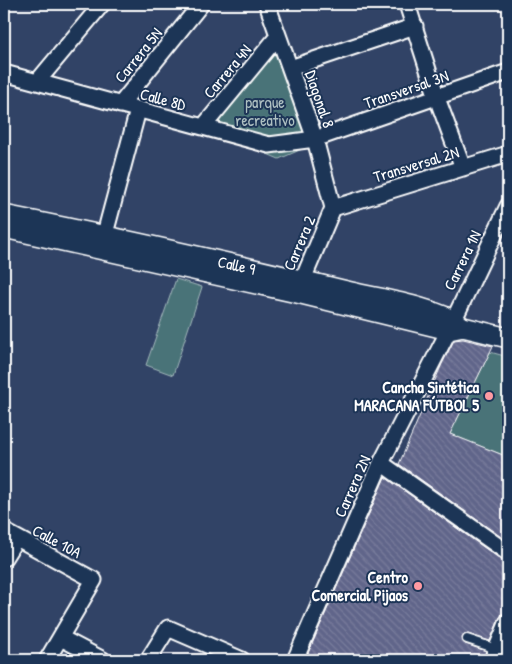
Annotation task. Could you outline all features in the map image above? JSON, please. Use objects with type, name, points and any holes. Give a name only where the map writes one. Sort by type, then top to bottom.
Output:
[{"type":"street","name":"Carrera 5N","points":[[120,105],[201,4]]},
{"type":"street","name":"Diagonal 8","points":[[267,4],[315,139],[333,208]]},
{"type":"street","points":[[407,4],[437,98],[463,168]]},
{"type":"street","points":[[37,82],[96,6]]},
{"type":"street","points":[[290,68],[415,26]]},
{"type":"street","name":"Carrera 4N","points":[[203,127],[278,36]]},
{"type":"street","name":"Transversal 3N","points":[[315,139],[508,72]]},
{"type":"street","name":"Calle 8D","points":[[4,73],[269,145],[315,139]]},
{"type":"street","points":[[103,242],[138,110]]},
{"type":"street","name":"Transversal 2N","points":[[333,208],[508,154]]},
{"type":"street","name":"Carrera 1N","points":[[455,326],[508,206]]},
{"type":"street","name":"Carrera 2","points":[[300,287],[333,208]]},
{"type":"street","name":"Calle 9","points":[[4,215],[103,242],[300,287],[436,313],[455,326],[508,338]]},
{"type":"street","name":"Calle 9","points":[[4,228],[103,242]]},
{"type":"street","name":"Carrera 2N","points":[[295,660],[381,463],[455,326]]},
{"type":"street","points":[[381,463],[508,553]]},
{"type":"street","points":[[4,558],[10,535]]},
{"type":"street","name":"Calle 10A","points":[[10,535],[94,580],[61,638]]},
{"type":"street","points":[[494,655],[508,621]]},
{"type":"street","points":[[148,660],[168,628],[242,660]]},
{"type":"street","points":[[47,660],[61,638],[103,660]]},
{"type":"lane","points":[[467,639],[494,655]]},
{"type":"green space","name":"parque recreativo","points":[[278,36],[316,143],[279,159],[203,127]]},
{"type":"green space","points":[[176,279],[202,287],[173,375],[146,365]]},
{"type":"green space","name":"Cancha Sintética MARACANA FÚTBOL 5","points":[[490,352],[508,357],[508,457],[450,434]]},
{"type":"building","points":[[463,339],[493,346],[450,434],[508,457],[508,542],[399,464],[454,340]]},
{"type":"building","name":"Centro Comercial Pijaos","points":[[385,477],[503,561],[508,562],[508,612],[500,617],[490,641],[468,634],[462,638],[465,644],[486,651],[483,660],[305,660]]},
{"type":"place","name":"Cancha Sintética MARACANA FÚTBOL 5","points":[[489,396]]},
{"type":"place","name":"Centro Comercial Pijaos","points":[[418,586]]}]
